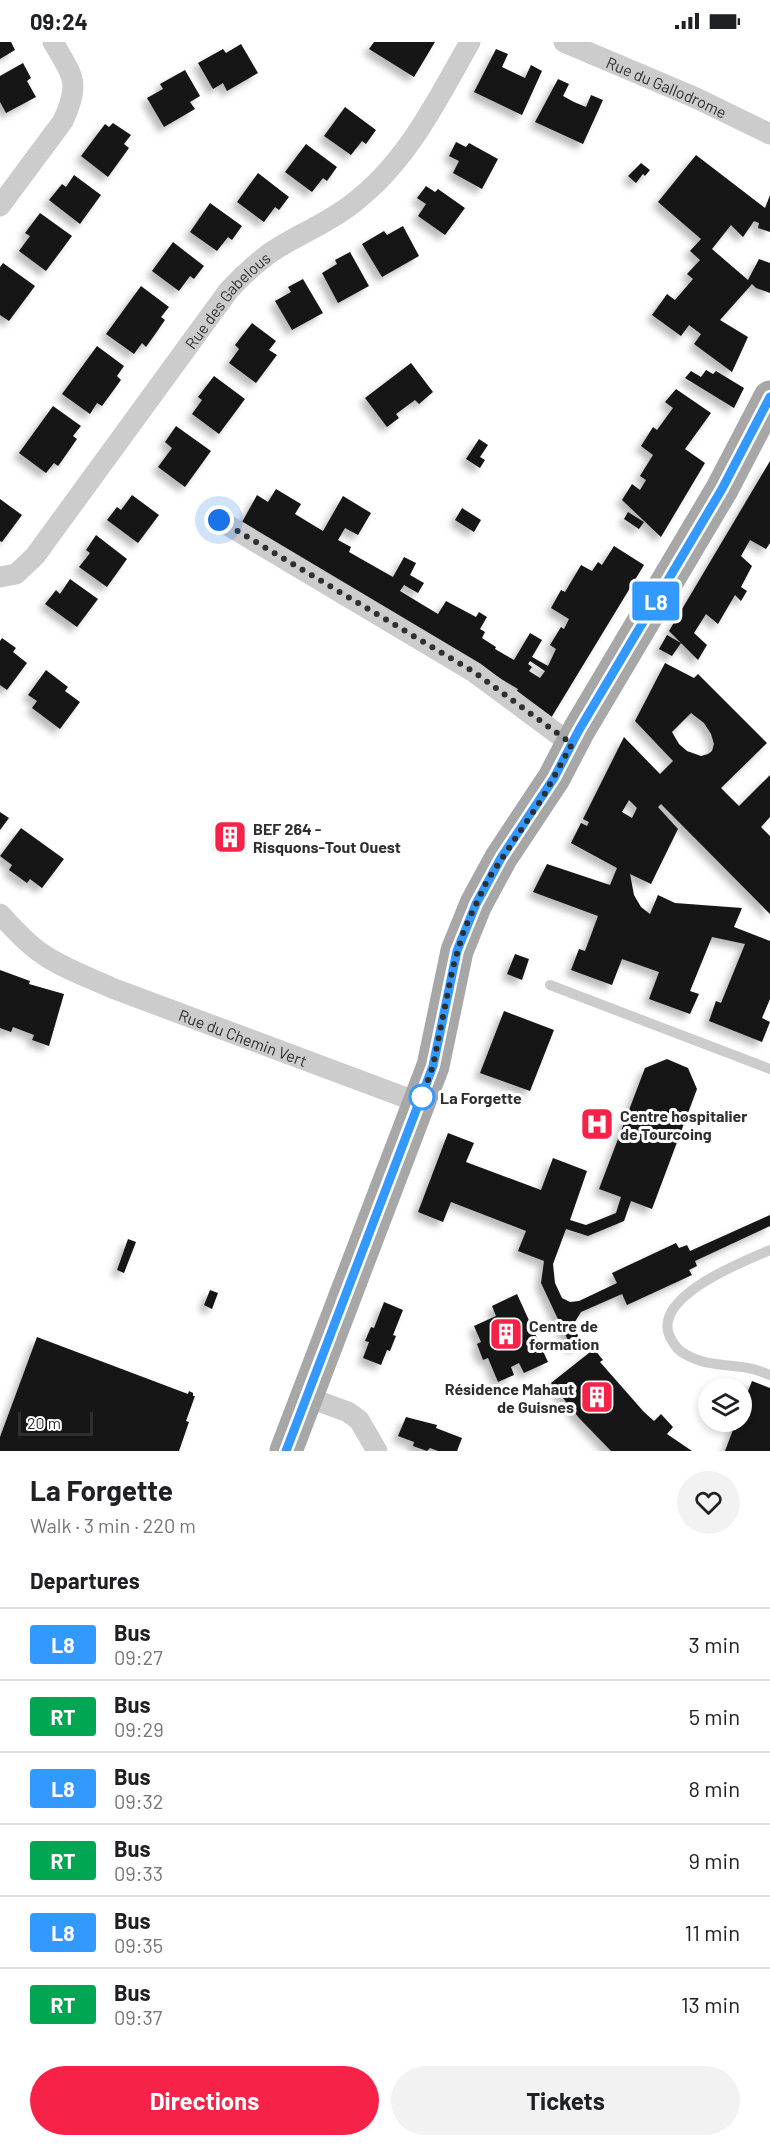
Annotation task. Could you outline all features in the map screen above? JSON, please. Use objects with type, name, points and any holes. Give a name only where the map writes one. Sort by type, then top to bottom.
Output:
[{"type":"main road","points":[[286,1451],[433,1066],[452,972],[464,930],[487,881],[543,797],[767,413]]},
{"type":"street","points":[[0,206],[63,121],[70,106],[74,81],[54,42]]},
{"type":"street","name":"Rue des Gabelous","points":[[0,577],[16,574],[35,556],[222,300],[241,278],[268,254],[337,215],[385,176],[418,133],[470,42]]},
{"type":"street","name":"Rue du Gallodrome","points":[[564,42],[696,98],[770,134]]},
{"type":"street","points":[[219,520],[474,672],[572,744]]},
{"type":"street","name":"Rue du Chemin Vert","points":[[0,914],[28,943],[67,968],[420,1103]]},
{"type":"street","points":[[307,1397],[348,1412],[359,1420],[377,1451]]},
{"type":"lane","points":[[550,985],[770,1069]]},
{"type":"lane","points":[[770,1250],[709,1278],[675,1307],[668,1323],[672,1340],[686,1355],[715,1365],[747,1367],[770,1375]]},
{"type":"building","points":[[0,42],[11,42],[15,50],[0,59]]},
{"type":"building","points":[[374,42],[435,42],[414,77],[369,49]]},
{"type":"building","points":[[241,44],[258,73],[227,91],[223,83],[213,89],[198,63],[223,49],[226,53]]},
{"type":"building","points":[[496,49],[508,54],[502,67],[525,78],[531,65],[542,71],[522,115],[474,92]]},
{"type":"building","points":[[23,63],[31,78],[27,81],[36,97],[6,113],[0,102],[0,76]]},
{"type":"building","points":[[185,70],[200,96],[190,102],[195,109],[164,127],[147,98],[163,89],[160,84]]},
{"type":"building","points":[[558,79],[569,84],[563,96],[574,102],[586,107],[591,95],[603,100],[583,144],[535,122]]},
{"type":"building","points":[[345,107],[376,130],[366,144],[362,141],[351,155],[324,136]]},
{"type":"building","points":[[113,123],[131,135],[124,144],[129,148],[108,177],[81,156],[105,124],[109,127]]},
{"type":"building","points":[[456,142],[466,147],[469,143],[498,159],[482,189],[453,173],[459,161],[449,156]]},
{"type":"building","points":[[306,144],[337,167],[327,181],[323,178],[312,192],[285,172]]},
{"type":"building","points":[[696,155],[765,208],[770,195],[770,232],[758,228],[759,223],[754,221],[743,237],[731,225],[712,249],[748,280],[759,259],[770,263],[770,293],[752,284],[720,320],[748,337],[732,372],[694,344],[701,334],[689,325],[681,336],[652,315],[667,294],[675,300],[693,279],[687,274],[700,260],[690,251],[701,239],[658,202]]},
{"type":"building","points":[[641,163],[650,170],[645,176],[643,174],[636,183],[628,176]]},
{"type":"building","points":[[258,173],[289,197],[279,210],[275,207],[264,222],[237,202]]},
{"type":"building","points":[[74,175],[101,195],[80,224],[49,200],[62,184],[66,187]]},
{"type":"building","points":[[426,186],[435,192],[438,189],[465,208],[445,235],[418,216],[426,204],[417,198]]},
{"type":"building","points":[[210,203],[242,226],[232,240],[228,237],[217,251],[190,232]]},
{"type":"building","points":[[40,213],[72,236],[46,271],[19,251],[30,236],[25,233]]},
{"type":"building","points":[[403,226],[419,256],[382,277],[362,244],[384,231],[387,235]]},
{"type":"building","points":[[173,242],[204,266],[194,279],[190,276],[179,291],[152,271]]},
{"type":"building","points":[[350,252],[369,286],[338,303],[322,273],[337,264],[335,260]]},
{"type":"building","points":[[3,263],[35,286],[9,321],[0,315],[0,267]]},
{"type":"building","points":[[303,279],[323,313],[292,330],[275,301],[291,292],[288,287]]},
{"type":"building","points":[[141,286],[169,307],[161,317],[165,320],[146,347],[142,343],[134,354],[106,334]]},
{"type":"building","points":[[252,323],[276,341],[269,350],[277,355],[256,383],[229,363],[239,349],[235,345]]},
{"type":"building","points":[[97,346],[124,366],[117,376],[121,380],[102,406],[97,403],[90,414],[62,394]]},
{"type":"building","points":[[411,363],[433,392],[419,404],[415,400],[396,414],[399,418],[387,427],[365,398]]},
{"type":"building","points":[[706,370],[713,374],[716,371],[744,388],[734,408],[685,378],[691,371],[701,377]]},
{"type":"building","points":[[214,376],[245,399],[219,434],[192,414],[202,400],[198,397]]},
{"type":"building","points":[[676,389],[711,413],[685,449],[705,463],[661,537],[622,500],[632,484],[640,490],[646,480],[640,476],[653,455],[641,446],[653,427],[657,430],[673,408],[665,402]]},
{"type":"building","points":[[53,406],[81,426],[73,436],[77,439],[61,462],[58,466],[54,463],[46,473],[19,453]]},
{"type":"building","points":[[176,426],[211,451],[185,487],[158,467],[172,448],[165,442]]},
{"type":"building","points":[[479,439],[488,445],[480,457],[485,460],[480,468],[466,459]]},
{"type":"building","points":[[770,461],[770,543],[766,549],[750,540],[741,556],[752,566],[741,587],[747,591],[741,601],[735,595],[718,624],[706,614],[694,633],[707,645],[698,660],[669,631]]},
{"type":"building","points":[[276,489],[301,504],[295,514],[323,531],[343,496],[371,513],[358,535],[345,528],[338,540],[351,547],[349,552],[393,577],[404,557],[416,563],[410,575],[424,583],[418,593],[404,585],[400,591],[438,614],[446,601],[476,617],[479,612],[487,617],[480,629],[485,632],[482,638],[514,660],[530,633],[542,640],[532,657],[548,666],[556,649],[550,645],[561,627],[564,629],[569,619],[551,608],[561,590],[565,592],[581,565],[592,571],[598,562],[602,565],[614,546],[644,565],[551,718],[517,691],[518,689],[241,524],[257,495],[268,502]],"holes":[[[530,661],[545,671],[540,678],[529,671],[532,667],[528,664]]]},
{"type":"building","points":[[132,495],[159,515],[138,543],[107,520],[117,507],[121,510]]},
{"type":"building","points":[[0,499],[22,515],[2,542],[0,541]]},
{"type":"building","points":[[462,508],[481,520],[474,532],[455,520]]},
{"type":"building","points":[[628,512],[644,522],[639,529],[624,519]]},
{"type":"building","points":[[96,535],[127,559],[107,587],[79,567],[90,553],[86,550]]},
{"type":"building","points":[[70,579],[98,599],[77,627],[45,604],[56,590],[60,594]]},
{"type":"building","points":[[667,635],[681,643],[672,656],[659,649]]},
{"type":"building","points":[[2,638],[16,648],[13,652],[27,663],[7,690],[0,685],[0,641]]},
{"type":"building","points":[[665,663],[694,678],[698,674],[767,743],[721,788],[739,806],[770,775],[770,817],[761,827],[770,836],[770,914],[661,804],[658,807],[678,829],[651,884],[630,874],[634,895],[641,907],[650,914],[658,895],[675,903],[742,908],[734,927],[770,941],[770,999],[762,1018],[770,1022],[762,1042],[709,1021],[716,1001],[721,1003],[745,944],[712,937],[690,991],[699,994],[690,1014],[649,999],[659,972],[622,959],[612,985],[571,970],[579,949],[585,951],[598,916],[533,892],[547,864],[610,885],[617,868],[571,843],[581,823],[587,826],[589,822],[583,819],[624,737],[660,774],[673,761],[635,721]],"holes":[[[691,713],[704,723],[711,734],[714,744],[712,751],[708,754],[701,756],[687,751],[679,744],[672,732]],[[629,800],[637,808],[632,818],[622,812]]]},
{"type":"building","points":[[46,670],[68,687],[65,691],[80,702],[60,729],[32,708],[37,701],[28,695]]},
{"type":"building","points":[[0,812],[9,818],[0,830]]},
{"type":"building","name":"BEF 264 - Risquons-Tout Ouest","points":[[230,827],[237,830],[240,837],[237,844],[230,847],[223,844],[220,837],[223,830]]},
{"type":"building","points":[[21,828],[64,859],[42,888],[30,879],[27,883],[9,870],[12,865],[0,856]]},
{"type":"building","points":[[515,954],[529,959],[522,980],[507,974]]},
{"type":"building","points":[[0,970],[30,981],[29,984],[64,994],[49,1046],[32,1040],[34,1035],[13,1027],[11,1032],[0,1028]]},
{"type":"building","points":[[504,1011],[554,1030],[530,1091],[480,1073]]},
{"type":"building","points":[[667,1059],[688,1068],[697,1089],[652,1209],[631,1201],[624,1221],[588,1236],[566,1229],[553,1264],[555,1283],[562,1298],[570,1302],[579,1301],[617,1283],[612,1273],[676,1243],[679,1248],[687,1245],[690,1251],[770,1215],[770,1226],[695,1261],[697,1266],[689,1270],[692,1275],[627,1305],[622,1294],[581,1312],[573,1325],[582,1344],[572,1349],[541,1283],[544,1261],[518,1251],[526,1231],[451,1202],[443,1222],[418,1212],[448,1133],[474,1143],[466,1162],[541,1190],[553,1158],[587,1171],[570,1220],[586,1225],[616,1213],[621,1197],[599,1189],[645,1068]]},
{"type":"building","points":[[128,1239],[136,1242],[124,1273],[117,1270]]},
{"type":"building","points":[[210,1290],[218,1293],[212,1309],[204,1305]]},
{"type":"building","name":"Centre de formation","points":[[517,1294],[548,1362],[524,1373],[519,1363],[511,1367],[514,1375],[498,1382],[488,1358],[483,1360],[477,1344],[481,1342],[474,1326],[496,1316],[492,1306]]},
{"type":"building","points":[[384,1302],[403,1310],[393,1335],[396,1336],[390,1351],[387,1350],[381,1365],[363,1358],[369,1342],[365,1341],[371,1327],[374,1328]]},
{"type":"building","points":[[37,1337],[188,1394],[189,1391],[193,1393],[195,1396],[186,1421],[189,1422],[179,1451],[0,1451],[0,1437]]},
{"type":"building","name":"Résidence Mahaut de Guisnes","points":[[594,1349],[603,1360],[600,1362],[644,1412],[654,1421],[661,1414],[673,1427],[667,1434],[692,1451],[611,1451],[579,1418],[551,1383]]},
{"type":"building","points":[[752,1381],[770,1388],[770,1451],[725,1451],[732,1432],[752,1432]]},
{"type":"building","points":[[406,1417],[437,1425],[436,1428],[462,1438],[457,1451],[438,1451],[430,1448],[427,1451],[413,1446],[414,1442],[398,1436]]},
{"type":"bus line","name":"L8","points":[[286,1451],[433,1066],[457,951],[464,930],[487,881],[554,778],[579,730],[722,489],[770,397]]},
{"type":"place","name":"BEF 264 - Risquons-Tout Ouest","points":[[230,837]]},
{"type":"place","name":"La Forgette","points":[[422,1097]]},
{"type":"place","name":"Centre hospitalier de Tourcoing","points":[[597,1124]]},
{"type":"place","name":"Centre de formation","points":[[506,1334]]},
{"type":"place","name":"Résidence Mahaut de Guisnes","points":[[597,1397]]},
{"type":"route","points":[[219,520],[474,672],[572,744],[543,797],[487,881],[464,930],[453,967],[433,1066],[420,1103],[422,1097]]}]
